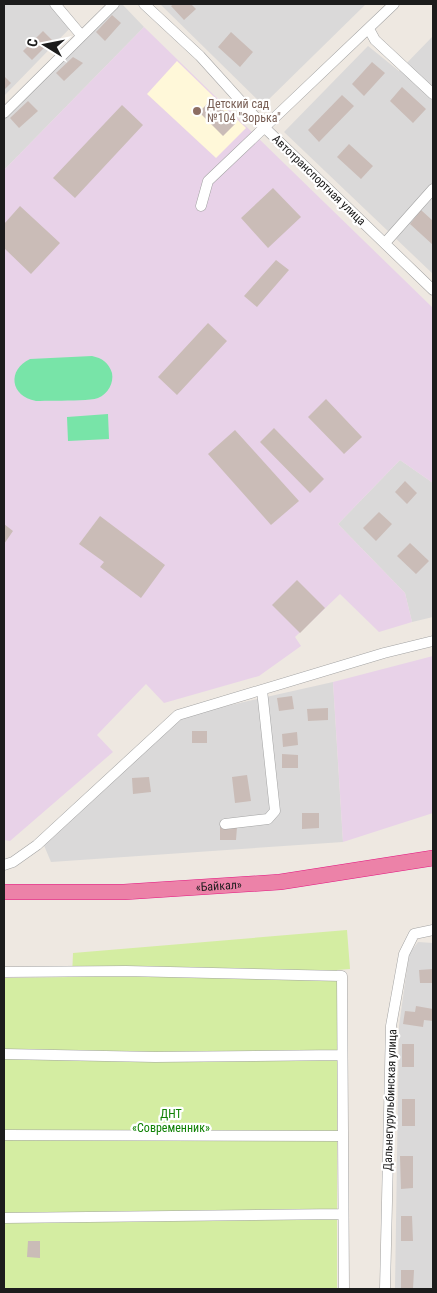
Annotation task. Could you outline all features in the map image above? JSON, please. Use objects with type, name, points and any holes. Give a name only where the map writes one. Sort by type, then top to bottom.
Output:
[{"type":"highway","name":"«Байкал»","points":[[4,889],[124,892],[280,882],[433,858]]},
{"type":"street","points":[[54,4],[81,35]]},
{"type":"street","points":[[4,113],[114,4]]},
{"type":"street","name":"Автотранспортная улица","points":[[144,4],[200,56],[265,128],[433,290]]},
{"type":"street","points":[[201,206],[208,181],[393,4]]},
{"type":"street","points":[[369,29],[375,40],[433,94]]},
{"type":"street","points":[[385,243],[433,189]]},
{"type":"street","points":[[4,865],[13,862],[37,846],[178,715],[384,653],[433,641]]},
{"type":"street","points":[[225,824],[268,819],[275,811],[262,690]]},
{"type":"street","name":"Дальнегурульбинская улица","points":[[385,1289],[391,1026],[404,954],[414,934],[433,930]]},
{"type":"street","points":[[4,972],[126,971],[342,976],[342,1214],[344,1289]]},
{"type":"street","points":[[4,1054],[155,1057],[341,1055]]},
{"type":"street","points":[[4,1135],[343,1136]]},
{"type":"street","points":[[4,1218],[342,1214]]},
{"type":"shaded area","points":[[4,4],[52,4],[74,24],[4,96]]},
{"type":"shaded area","points":[[160,4],[366,4],[263,105]]},
{"type":"shaded area","points":[[112,5],[123,5],[144,27],[4,170],[4,116]]},
{"type":"shaded area","points":[[144,27],[433,308],[433,483],[400,460],[338,524],[405,593],[412,622],[379,632],[340,594],[295,637],[301,646],[259,676],[164,703],[146,684],[97,735],[113,752],[10,841],[4,840],[4,170]]},
{"type":"shaded area","points":[[433,36],[433,274],[284,132],[368,46],[399,71]]},
{"type":"shaded area","name":"Детский сад №104 \"Зорька\"","points":[[177,61],[246,128],[216,158],[147,94]]},
{"type":"shaded area","points":[[400,460],[433,483],[433,617],[412,622],[405,593],[338,524]]},
{"type":"shaded area","points":[[433,656],[433,813],[343,842],[333,682]]},
{"type":"shaded area","points":[[333,682],[343,842],[51,862],[43,843],[182,716]]},
{"type":"shaded area","points":[[418,942],[433,943],[433,1289],[395,1289],[399,1026],[409,954]]},
{"type":"green space","points":[[92,356],[105,362],[112,373],[110,388],[98,398],[36,401],[21,394],[17,388],[15,376],[23,364],[30,359]]},
{"type":"green space","points":[[108,414],[109,439],[68,441],[67,417]]},
{"type":"green space","name":"ДНТ «Современник»","points":[[347,930],[350,969],[337,970],[337,1289],[4,1289],[4,978],[72,977],[73,953]]},
{"type":"building","points":[[174,4],[191,4],[196,9],[184,20],[171,6]]},
{"type":"building","points":[[112,15],[121,23],[105,41],[96,32]]},
{"type":"building","points":[[43,31],[52,40],[32,60],[23,51]]},
{"type":"building","points":[[231,32],[253,52],[240,67],[218,47]]},
{"type":"building","points":[[73,57],[83,63],[64,81],[56,73]]},
{"type":"building","points":[[372,62],[385,73],[364,96],[352,84]]},
{"type":"building","points":[[4,76],[11,83],[4,90]]},
{"type":"building","points":[[402,87],[426,109],[413,123],[390,101]]},
{"type":"building","points":[[342,95],[354,106],[319,142],[308,130]]},
{"type":"building","points":[[212,99],[236,123],[223,136],[199,112]]},
{"type":"building","points":[[28,101],[38,111],[19,128],[10,118]]},
{"type":"building","points":[[122,105],[143,125],[75,198],[53,178]]},
{"type":"building","points":[[349,144],[373,166],[361,179],[337,157]]},
{"type":"building","points":[[273,188],[301,217],[268,248],[241,218]]},
{"type":"building","points":[[20,206],[60,243],[31,274],[4,248],[4,224]]},
{"type":"building","points":[[421,210],[433,221],[433,245],[410,224]]},
{"type":"building","points":[[276,260],[289,270],[257,307],[244,296]]},
{"type":"building","points":[[208,323],[227,341],[177,395],[158,377]]},
{"type":"building","points":[[326,399],[362,437],[344,454],[308,417]]},
{"type":"building","points":[[274,428],[324,479],[310,493],[260,442]]},
{"type":"building","points":[[235,430],[299,501],[271,525],[208,454]]},
{"type":"building","points":[[405,481],[417,493],[407,504],[395,492]]},
{"type":"building","points":[[379,512],[392,524],[376,541],[363,528]]},
{"type":"building","points":[[100,516],[165,565],[141,598],[100,567],[104,562],[79,544]]},
{"type":"building","points":[[4,524],[13,531],[4,544]]},
{"type":"building","points":[[410,543],[429,561],[416,574],[397,556]]},
{"type":"building","points":[[297,580],[325,608],[300,633],[272,605]]},
{"type":"building","points":[[292,696],[294,709],[279,711],[277,698]]},
{"type":"building","points":[[328,708],[328,720],[308,721],[307,709]]},
{"type":"building","points":[[192,731],[207,731],[207,743],[192,743]]},
{"type":"building","points":[[297,732],[298,745],[283,747],[282,734]]},
{"type":"building","points":[[282,754],[298,755],[298,768],[282,768]]},
{"type":"building","points":[[247,775],[251,801],[235,803],[232,777]]},
{"type":"building","points":[[149,777],[151,792],[133,794],[132,778]]},
{"type":"building","points":[[302,813],[319,813],[319,828],[302,829]]},
{"type":"building","points":[[220,826],[237,827],[236,840],[220,840]]},
{"type":"building","points":[[433,969],[433,983],[420,983],[419,970]]},
{"type":"building","points":[[416,1006],[433,1009],[433,1021],[424,1020],[423,1027],[403,1024],[405,1011],[415,1012]]},
{"type":"building","points":[[402,1044],[414,1044],[414,1067],[402,1067]]},
{"type":"building","points":[[402,1099],[415,1099],[415,1126],[402,1126]]},
{"type":"building","points":[[400,1156],[413,1156],[413,1188],[401,1189]]},
{"type":"building","points":[[401,1216],[412,1216],[413,1241],[401,1241]]},
{"type":"building","points":[[28,1241],[40,1241],[40,1258],[27,1257]]},
{"type":"building","points":[[401,1270],[414,1270],[413,1289],[401,1289]]},
{"type":"place","name":"Детский сад №104 \"Зорька\"","points":[[197,111]]}]
